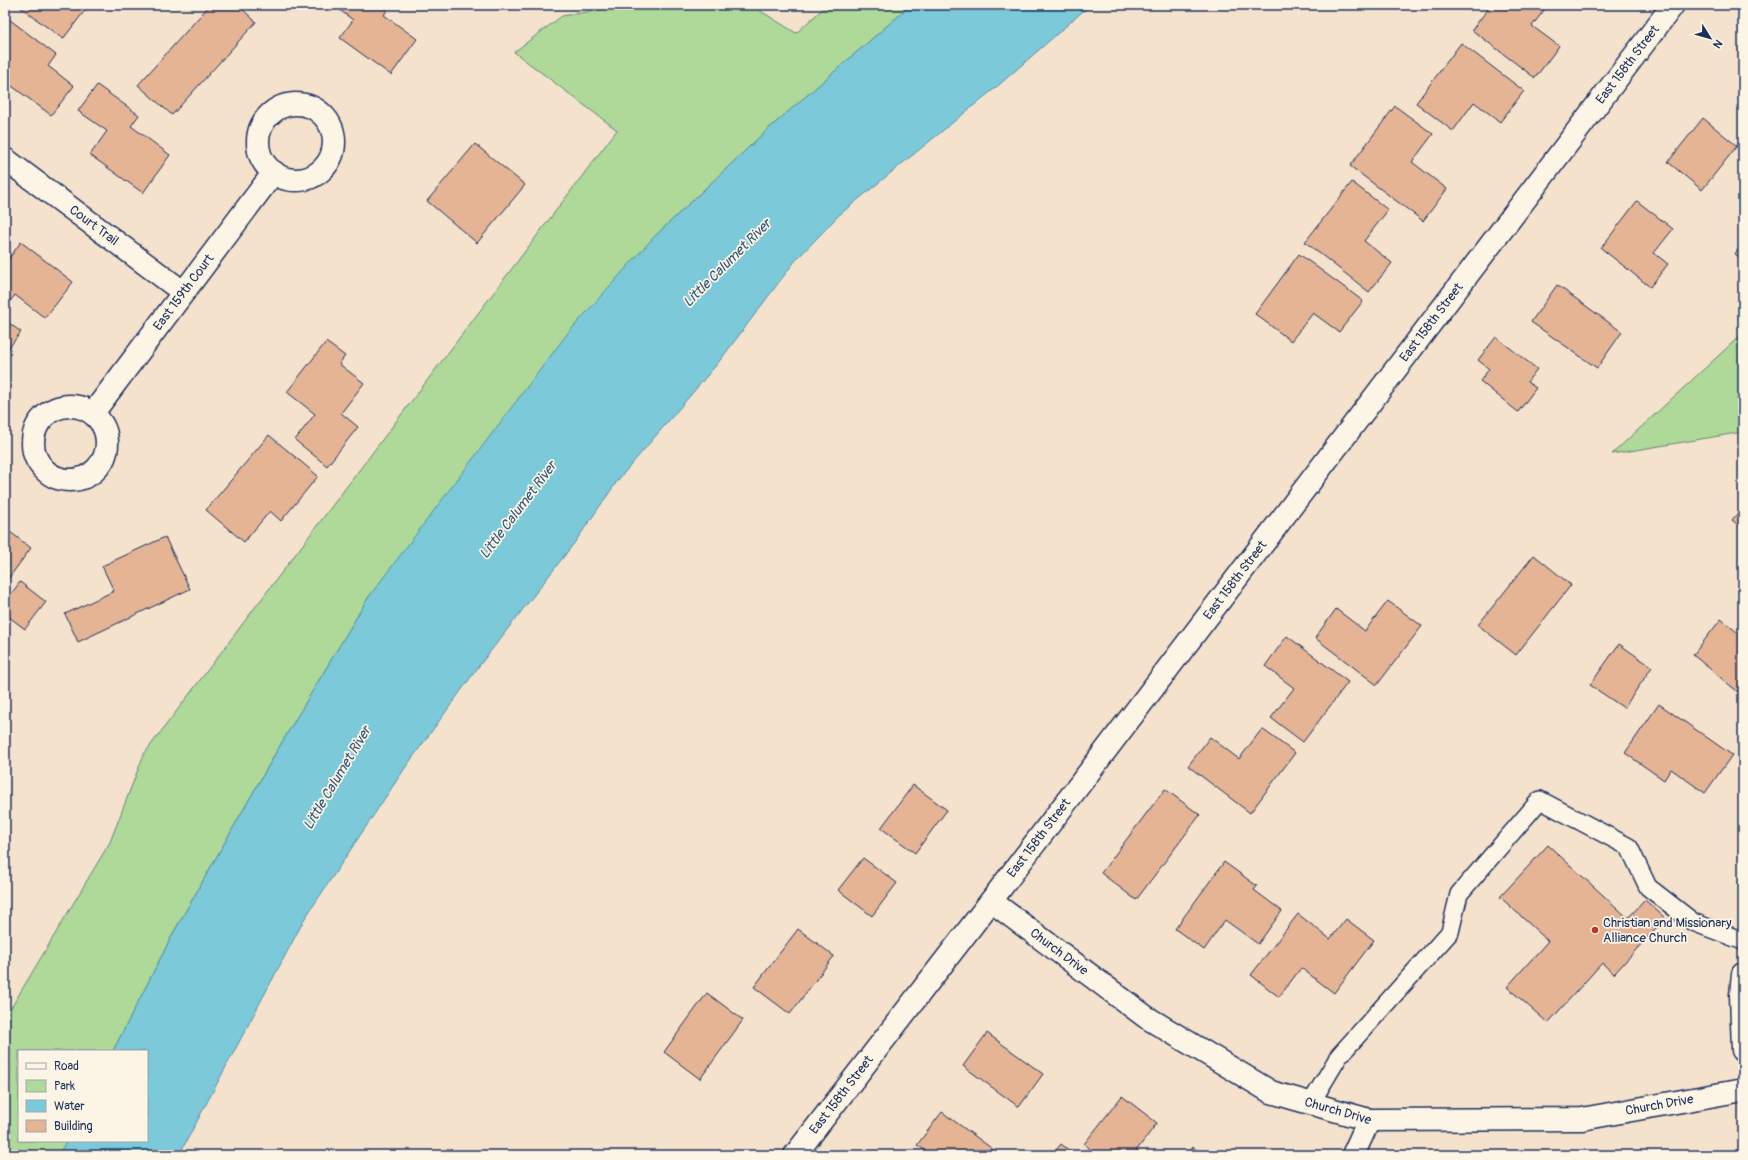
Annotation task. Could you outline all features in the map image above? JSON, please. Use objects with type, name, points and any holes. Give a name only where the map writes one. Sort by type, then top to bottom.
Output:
[{"type":"street","name":"East 158th Street","points":[[795,1155],[992,901],[1673,5]]},
{"type":"street","name":"Court Trail","points":[[5,159],[183,292]]},
{"type":"street","name":"East 159th Court","points":[[93,413],[274,172]]},
{"type":"street","name":"Church Drive","points":[[992,901],[1146,1017],[1271,1092],[1369,1120],[1582,1119],[1743,1090]]},
{"type":"street","points":[[1743,974],[1741,995],[1743,1050]]},
{"type":"street","points":[[1353,1155],[1369,1120]]},
{"type":"lane","points":[[1311,1104],[1339,1056],[1450,932],[1458,894],[1540,800],[1629,847],[1648,887],[1693,922],[1743,941]]},
{"type":"green space","points":[[628,5],[751,5],[796,33],[827,5],[911,5],[766,131],[653,238],[368,598],[278,749],[175,930],[114,1050],[18,1050],[18,1142],[66,1142],[58,1155],[5,1155],[5,1018],[110,842],[144,754],[617,130],[514,52],[562,16]]},
{"type":"green space","points":[[1743,333],[1743,432],[1612,454]]},
{"type":"water","name":"Little Calumet River","points":[[911,5],[1090,5],[1000,84],[839,215],[795,261],[718,363],[618,480],[575,542],[479,666],[405,768],[305,918],[179,1155],[58,1155],[66,1142],[148,1142],[148,1050],[114,1050],[175,930],[278,749],[368,598],[567,334],[653,238],[766,131]]},
{"type":"building","points":[[21,5],[89,5],[63,39],[20,7]]},
{"type":"building","points":[[210,5],[238,5],[256,22],[172,115],[138,85]]},
{"type":"building","points":[[333,5],[381,5],[387,10],[384,15],[417,39],[391,75],[340,38],[353,20]]},
{"type":"building","points":[[1491,5],[1548,5],[1532,26],[1559,46],[1535,78],[1472,30]]},
{"type":"building","points":[[5,16],[56,55],[48,66],[74,86],[51,115],[5,81]]},
{"type":"building","points":[[1461,43],[1524,91],[1500,122],[1474,102],[1453,131],[1416,103]]},
{"type":"building","points":[[97,85],[139,115],[131,126],[170,155],[143,193],[90,155],[107,131],[78,111]]},
{"type":"building","points":[[1395,106],[1433,134],[1412,162],[1447,189],[1423,221],[1350,166]]},
{"type":"building","points":[[1703,118],[1737,146],[1702,190],[1668,162]]},
{"type":"building","points":[[475,144],[525,185],[477,243],[427,201]]},
{"type":"building","points":[[1352,182],[1388,210],[1364,241],[1392,263],[1369,292],[1305,242]]},
{"type":"building","points":[[1637,201],[1673,229],[1654,253],[1668,264],[1650,287],[1601,248]]},
{"type":"building","points":[[21,242],[73,282],[45,318],[15,295],[8,304],[5,301],[5,260],[7,261]]},
{"type":"building","points":[[1743,242],[1743,260],[1735,254]]},
{"type":"building","points":[[1299,254],[1363,301],[1339,332],[1313,313],[1291,341],[1255,314]]},
{"type":"building","points":[[1557,285],[1622,332],[1597,368],[1531,322]]},
{"type":"building","points":[[5,320],[21,332],[5,353]]},
{"type":"building","points":[[1496,337],[1537,369],[1527,382],[1536,388],[1518,412],[1480,381],[1489,369],[1478,360]]},
{"type":"building","points":[[326,342],[345,356],[339,364],[364,383],[341,413],[358,427],[327,466],[295,440],[315,414],[287,392]]},
{"type":"building","points":[[269,435],[318,476],[281,521],[270,511],[244,542],[206,510]]},
{"type":"building","points":[[1743,507],[1743,529],[1732,520]]},
{"type":"building","points":[[5,528],[31,548],[5,583]]},
{"type":"building","points":[[165,537],[190,589],[78,642],[65,614],[114,591],[102,566]]},
{"type":"building","points":[[1534,555],[1571,585],[1516,655],[1478,625]]},
{"type":"building","points":[[20,582],[46,602],[25,629],[5,614],[5,602]]},
{"type":"building","points":[[1388,601],[1422,626],[1377,685],[1315,638],[1336,609],[1365,631]]},
{"type":"building","points":[[1721,619],[1743,637],[1743,696],[1693,655]]},
{"type":"building","points":[[1287,636],[1348,682],[1303,742],[1271,718],[1294,688],[1265,666]]},
{"type":"building","points":[[1619,644],[1652,667],[1624,708],[1590,685]]},
{"type":"building","points":[[1659,704],[1732,755],[1705,793],[1671,769],[1664,780],[1625,753]]},
{"type":"building","points":[[1262,729],[1295,753],[1250,813],[1188,766],[1210,737],[1239,759]]},
{"type":"building","points":[[913,785],[947,810],[915,853],[881,828]]},
{"type":"building","points":[[1165,789],[1200,815],[1136,900],[1101,873]]},
{"type":"building","name":"Christian and Missionary Alliance Church","points":[[1548,845],[1628,918],[1645,900],[1665,918],[1614,974],[1602,963],[1548,1023],[1507,987],[1548,941],[1500,897]]},
{"type":"building","points":[[863,858],[897,883],[872,916],[838,890]]},
{"type":"building","points":[[1224,862],[1257,886],[1254,890],[1282,911],[1258,944],[1225,920],[1204,950],[1175,929]]},
{"type":"building","points":[[1298,914],[1330,939],[1346,919],[1374,940],[1334,993],[1301,968],[1279,997],[1251,975]]},
{"type":"building","points":[[798,929],[834,956],[790,1014],[754,987]]},
{"type":"building","points":[[707,993],[743,1020],[700,1079],[664,1052]]},
{"type":"building","points":[[987,1033],[1043,1074],[1019,1107],[963,1066]]},
{"type":"building","points":[[1122,1096],[1157,1123],[1133,1155],[1098,1155],[1084,1144]]},
{"type":"building","points":[[942,1112],[998,1153],[996,1155],[932,1155],[917,1145]]},
{"type":"building","points":[[1061,1144],[1075,1155],[1052,1155]]},
{"type":"building","points":[[1193,1147],[1203,1155],[1187,1155]]},
{"type":"place","name":"Christian and Missionary Alliance Church","points":[[1595,930]]}]
